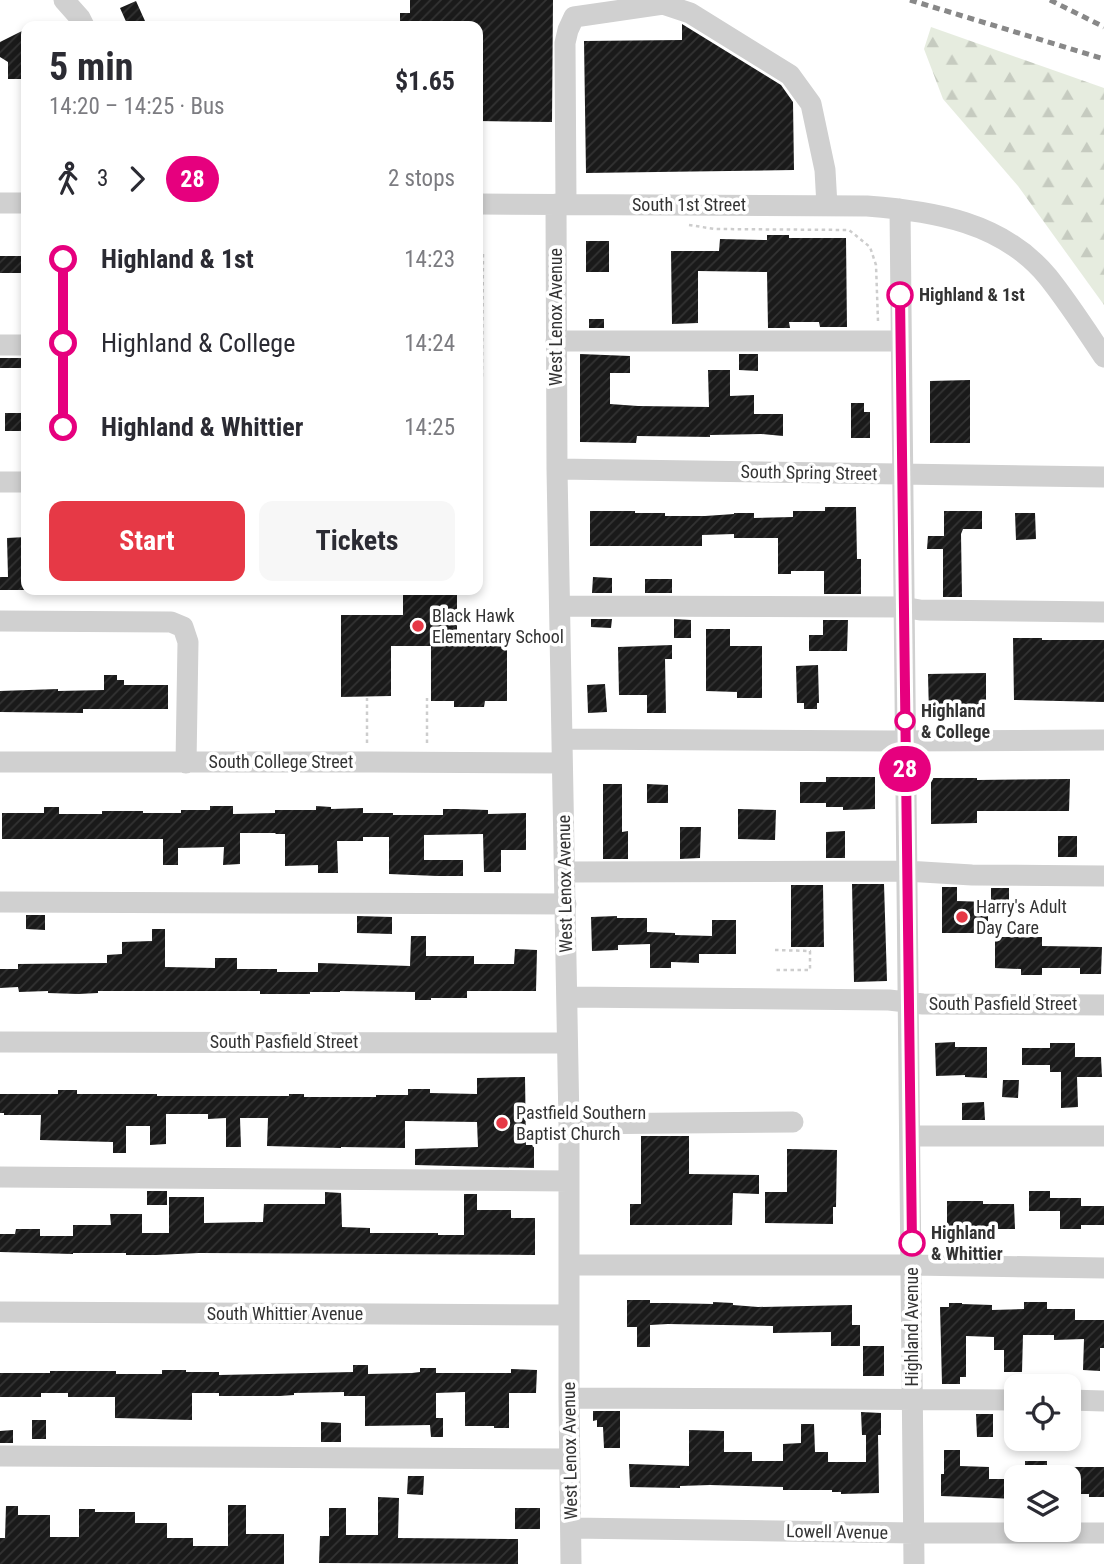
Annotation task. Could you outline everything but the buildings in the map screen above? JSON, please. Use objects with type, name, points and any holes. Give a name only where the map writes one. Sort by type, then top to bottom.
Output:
[{"type":"street","points":[[64,0],[82,21]]},
{"type":"street","name":"West Lenox Avenue","points":[[571,1564],[569,1124],[556,341],[565,43],[574,17],[663,4],[690,13],[790,75],[811,104],[825,170],[827,206]]},
{"type":"street","points":[[0,204],[21,204]]},
{"type":"street","name":"South 1st Street","points":[[483,204],[867,206],[932,214],[972,225],[1011,244],[1047,276],[1104,357]]},
{"type":"street","name":"Highland Avenue","points":[[900,209],[914,1564]]},
{"type":"street","points":[[556,341],[901,341]]},
{"type":"street","points":[[0,345],[21,345]]},
{"type":"street","name":"South Spring Street","points":[[557,469],[1104,477]]},
{"type":"street","points":[[0,482],[21,482]]},
{"type":"street","points":[[560,606],[903,607],[920,610],[1104,612]]},
{"type":"street","points":[[0,621],[171,622],[183,627],[188,642],[186,763]]},
{"type":"street","points":[[562,739],[1104,740]]},
{"type":"street","name":"South College Street","points":[[0,762],[562,763]]},
{"type":"street","points":[[565,872],[906,871],[972,875],[1104,876]]},
{"type":"street","points":[[0,902],[566,904]]},
{"type":"street","name":"South Pasfield Street","points":[[567,997],[1104,1005]]},
{"type":"street","name":"South Pasfield Street","points":[[0,1042],[568,1043]]},
{"type":"street","points":[[569,1124],[793,1122]]},
{"type":"street","points":[[910,1136],[1104,1136]]},
{"type":"street","points":[[0,1177],[569,1181]]},
{"type":"street","points":[[569,1265],[1104,1268]]},
{"type":"street","name":"South Whittier Avenue","points":[[0,1312],[569,1315]]},
{"type":"street","points":[[569,1398],[1004,1400]]},
{"type":"street","points":[[1081,1400],[1104,1401]]},
{"type":"street","points":[[0,1457],[570,1459]]},
{"type":"street","name":"Lowell Avenue","points":[[571,1528],[1104,1533]]},
{"type":"path","points":[[679,224],[715,229],[849,230],[870,247],[876,265],[878,341]]},
{"type":"path","points":[[367,698],[367,743]]},
{"type":"path","points":[[427,743],[428,698]]},
{"type":"path","points":[[775,950],[810,950],[810,970],[775,970]]},
{"type":"green space","points":[[931,27],[1104,88],[1104,305],[1018,186],[943,99],[924,49]]},
{"type":"railway","points":[[910,0],[1104,59]]},
{"type":"railway","points":[[1050,0],[1104,27]]},
{"type":"bus line","name":"28","points":[[900,295],[912,1243]]},
{"type":"place","name":"Highland & 1st","points":[[900,295]]},
{"type":"place","name":"Black Hawk Elementary School","points":[[418,626]]},
{"type":"place","name":"Highland & College","points":[[905,721]]},
{"type":"place","name":"Harry's Adult Day Care","points":[[962,917]]},
{"type":"place","name":"Pastfield Southern Baptist Church","points":[[502,1123]]},
{"type":"place","name":"Highland & Whittier","points":[[912,1243]]}]
